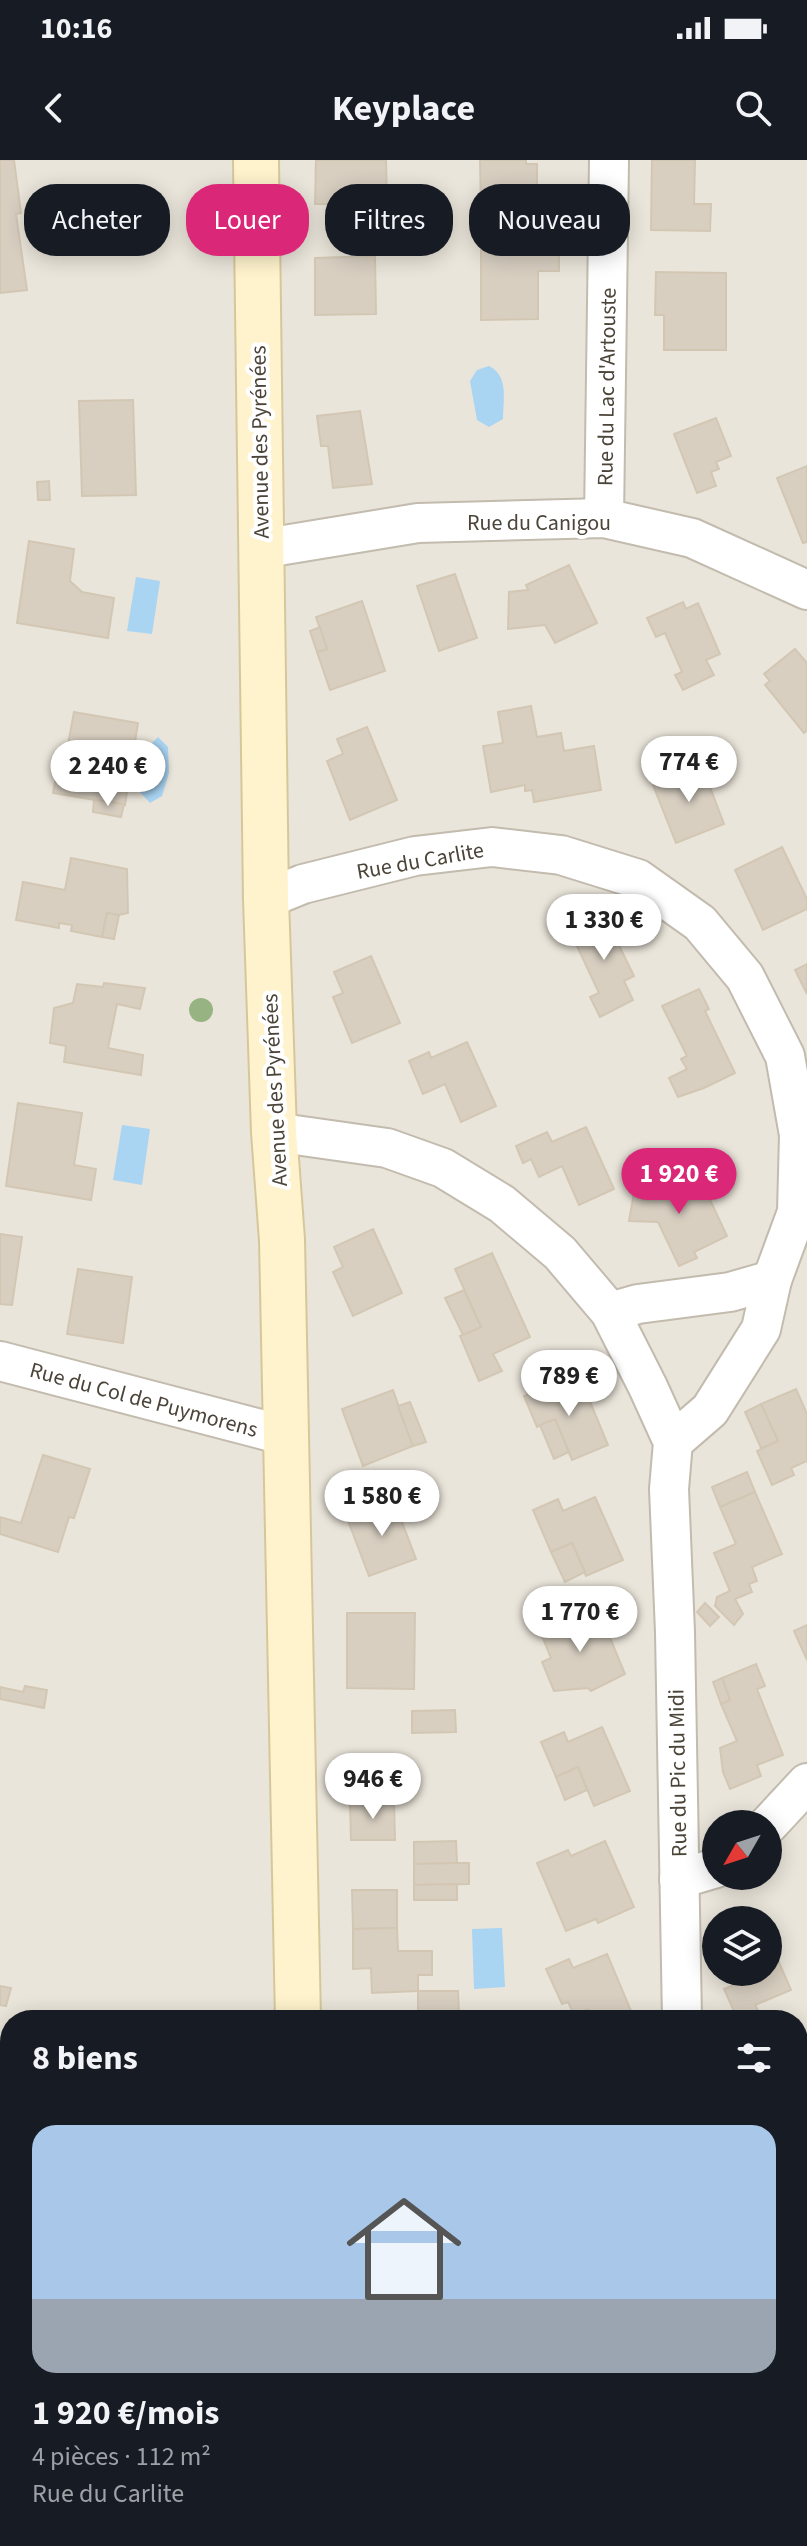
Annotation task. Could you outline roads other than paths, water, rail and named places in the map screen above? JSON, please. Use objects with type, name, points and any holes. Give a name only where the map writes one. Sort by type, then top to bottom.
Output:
[{"type":"main road","name":"Avenue des Pyrénées","points":[[256,160],[266,899],[274,1132],[282,1240],[298,2010]]},
{"type":"street","name":"Rue du Lac d'Artouste","points":[[604,518],[609,160]]},
{"type":"street","name":"Rue du Canigou","points":[[260,549],[418,523],[604,518],[692,538],[807,590]]},
{"type":"street","name":"Rue du Carlite","points":[[266,899],[303,884],[415,856],[492,847],[561,855],[638,879],[700,923],[745,977],[785,1056],[799,1135],[797,1212],[772,1280],[761,1329],[710,1410],[673,1442]]},
{"type":"street","points":[[274,1132],[387,1148],[443,1168],[502,1204],[560,1253],[610,1312],[673,1442]]},
{"type":"street","points":[[610,1312],[638,1304],[730,1292],[772,1280]]},
{"type":"street","name":"Rue du Col de Puymorens","points":[[0,1361],[287,1436]]},
{"type":"street","name":"Rue du Pic du Midi","points":[[673,1442],[669,1489],[682,2010]]},
{"type":"street","points":[[782,1810],[807,1783]]},
{"type":"street","points":[[679,1879],[702,1872]]},
{"type":"water","points":[[489,366],[500,376],[504,396],[503,419],[489,427],[477,420],[470,381],[477,370]]},
{"type":"water","points":[[136,577],[160,581],[152,634],[127,631]]},
{"type":"water","points":[[158,737],[168,747],[169,773],[162,796],[150,803],[139,791],[150,763],[151,744]]},
{"type":"water","points":[[122,1125],[150,1129],[142,1185],[113,1180]]},
{"type":"water","points":[[502,1928],[505,1987],[474,1989],[472,1929]]}]
